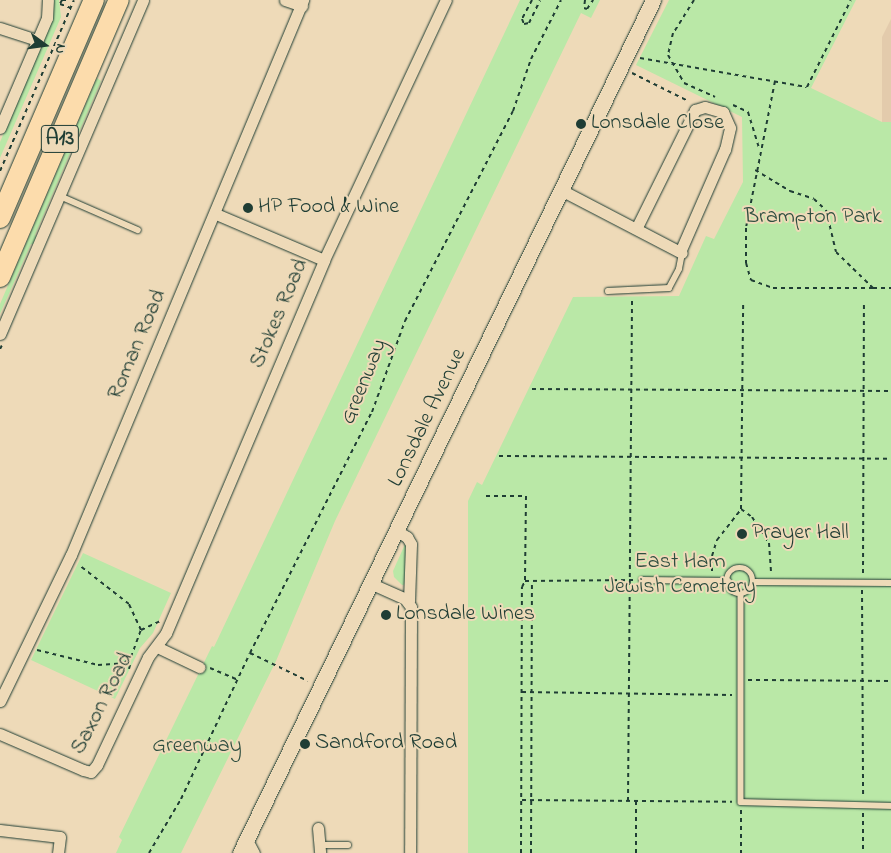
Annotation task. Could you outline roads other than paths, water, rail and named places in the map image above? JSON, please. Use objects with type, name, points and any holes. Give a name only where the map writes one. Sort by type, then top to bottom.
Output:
[{"type":"highway","name":"A13","points":[[0,218],[94,0]]},
{"type":"highway","name":"A13","points":[[0,278],[119,0]]},
{"type":"street","points":[[0,128],[47,18],[48,0]]},
{"type":"street","points":[[0,334],[143,0]]},
{"type":"street","points":[[285,0],[302,3]]},
{"type":"street","name":"Stokes Road","points":[[157,647],[324,260],[446,0]]},
{"type":"street","name":"Lonsdale Avenue","points":[[247,849],[321,687],[653,0]]},
{"type":"street","name":"Roman Road","points":[[0,701],[71,555],[216,214],[302,3]]},
{"type":"street","points":[[0,28],[38,40]]},
{"type":"street","points":[[561,190],[637,227],[681,253],[726,149],[730,128],[723,112],[700,108],[695,110],[637,227]]},
{"type":"street","points":[[216,214],[324,260]]},
{"type":"street","points":[[398,531],[407,537],[410,544],[410,853]]},
{"type":"street","points":[[372,584],[409,601]]},
{"type":"street","points":[[157,647],[201,666]]},
{"type":"street","name":"Saxon Road","points":[[0,734],[91,772],[148,657],[157,647]]},
{"type":"street","points":[[318,828],[319,849]]},
{"type":"street","points":[[0,830],[60,837],[58,853]]},
{"type":"lane","points":[[60,196],[138,230]]},
{"type":"lane","points":[[608,290],[669,288],[679,269],[681,253]]},
{"type":"lane","points":[[739,568],[748,570],[753,582],[748,591],[741,594],[732,591],[728,581],[732,572],[739,568]]},
{"type":"lane","points":[[642,580],[728,581]]},
{"type":"lane","points":[[753,582],[891,583]]},
{"type":"lane","points":[[741,594],[741,802],[891,806]]},
{"type":"lane","points":[[319,849],[348,845]]},
{"type":"place","name":"Lonsdale Close","points":[[581,124]]},
{"type":"place","name":"HP Food & Wine","points":[[248,208]]},
{"type":"place","name":"Prayer Hall","points":[[742,534]]},
{"type":"place","name":"Lonsdale Wines","points":[[386,615]]},
{"type":"place","name":"Sandford Road","points":[[305,744]]},
{"type":"park label","name":"Brampton Park","points":[[813,218]]},
{"type":"park label","name":"East Ham Jewish Cemetery","points":[[680,574]]},
{"type":"park label","name":"Greenway","points":[[197,747]]}]
